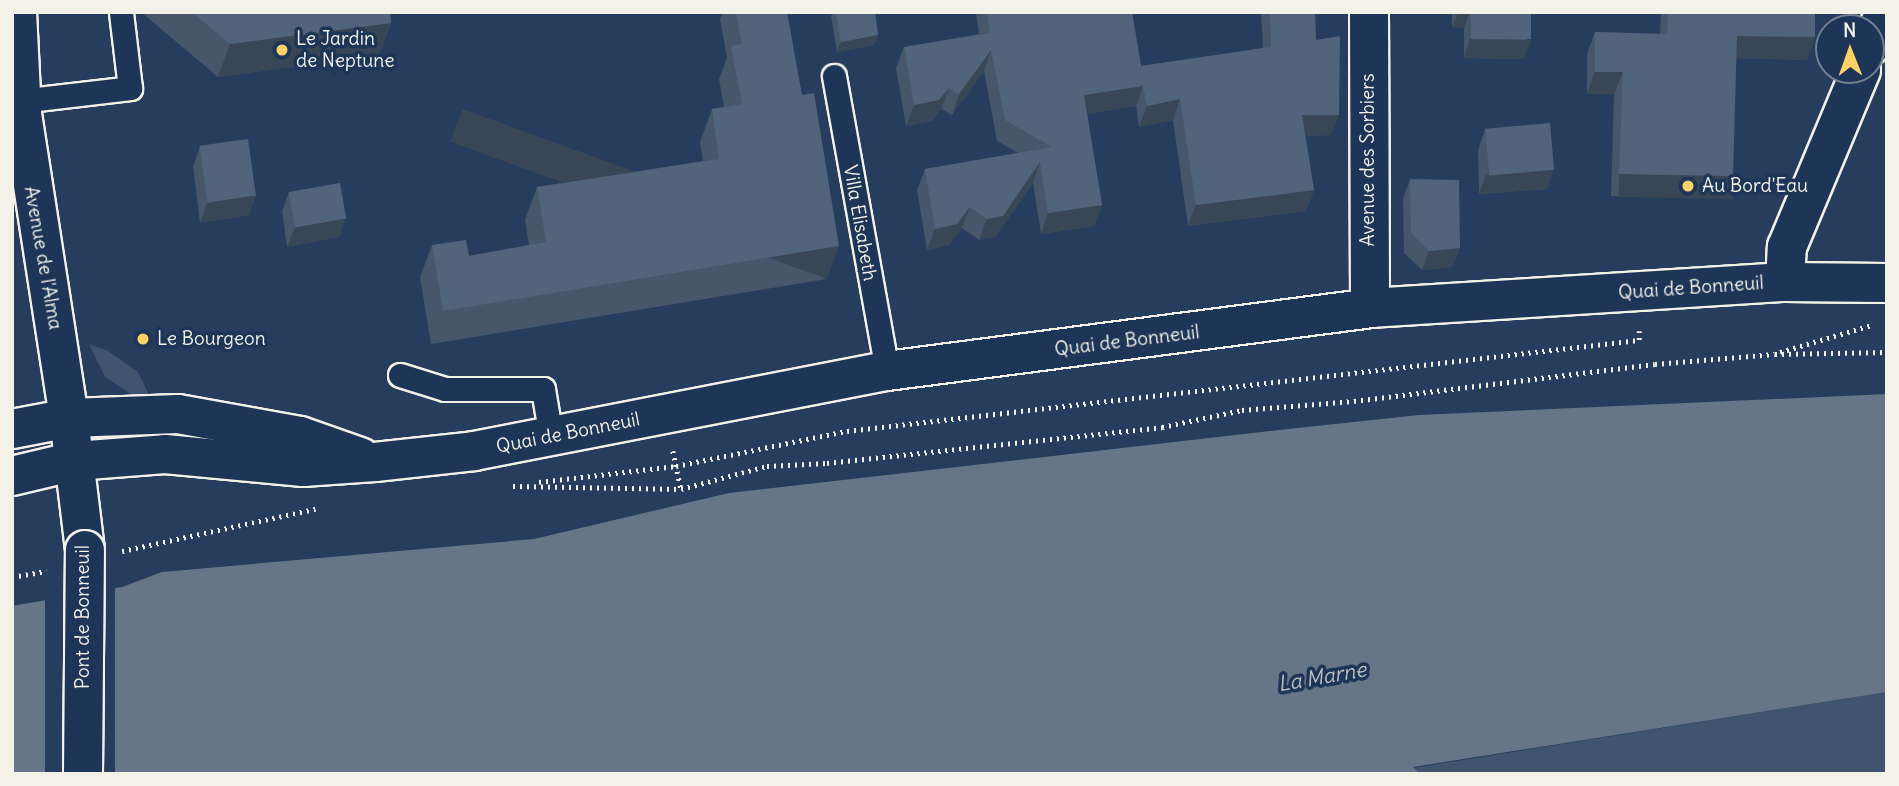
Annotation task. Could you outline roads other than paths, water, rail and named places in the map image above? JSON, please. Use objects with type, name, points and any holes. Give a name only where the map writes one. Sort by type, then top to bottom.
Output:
[{"type":"street","name":"Avenue de l'Alma","points":[[17,12],[20,101],[75,461]]},
{"type":"street","name":"Avenue des Sorbiers","points":[[1369,12],[1370,307]]},
{"type":"street","points":[[1785,282],[1787,247],[1855,84]]},
{"type":"street","name":"Quai de Bonneuil","points":[[12,476],[75,461],[165,454],[303,467],[375,462],[551,437],[887,371],[1370,307],[1785,282],[1887,283]]},
{"type":"street","name":"Quai de Bonneuil","points":[[12,429],[69,418],[178,414],[300,436],[375,462]]},
{"type":"street","name":"Pont de Bonneuil","points":[[75,461],[99,552],[83,774]]},
{"type":"lane","points":[[20,101],[130,88],[121,12]]},
{"type":"lane","name":"Villa Elisabeth","points":[[834,76],[887,371]]},
{"type":"lane","points":[[400,375],[445,389],[543,389],[551,437]]},
{"type":"water","name":"La Marne","points":[[1887,394],[1887,692],[1413,767],[1420,774],[12,774],[12,606],[122,587],[162,572],[534,539],[729,493],[1419,415]]},
{"type":"place","name":"Le Jardin de Neptune","points":[[282,50]]},
{"type":"place","name":"Au Bord'Eau","points":[[1688,186]]},
{"type":"place","name":"Le Bourgeon","points":[[143,339]]}]
